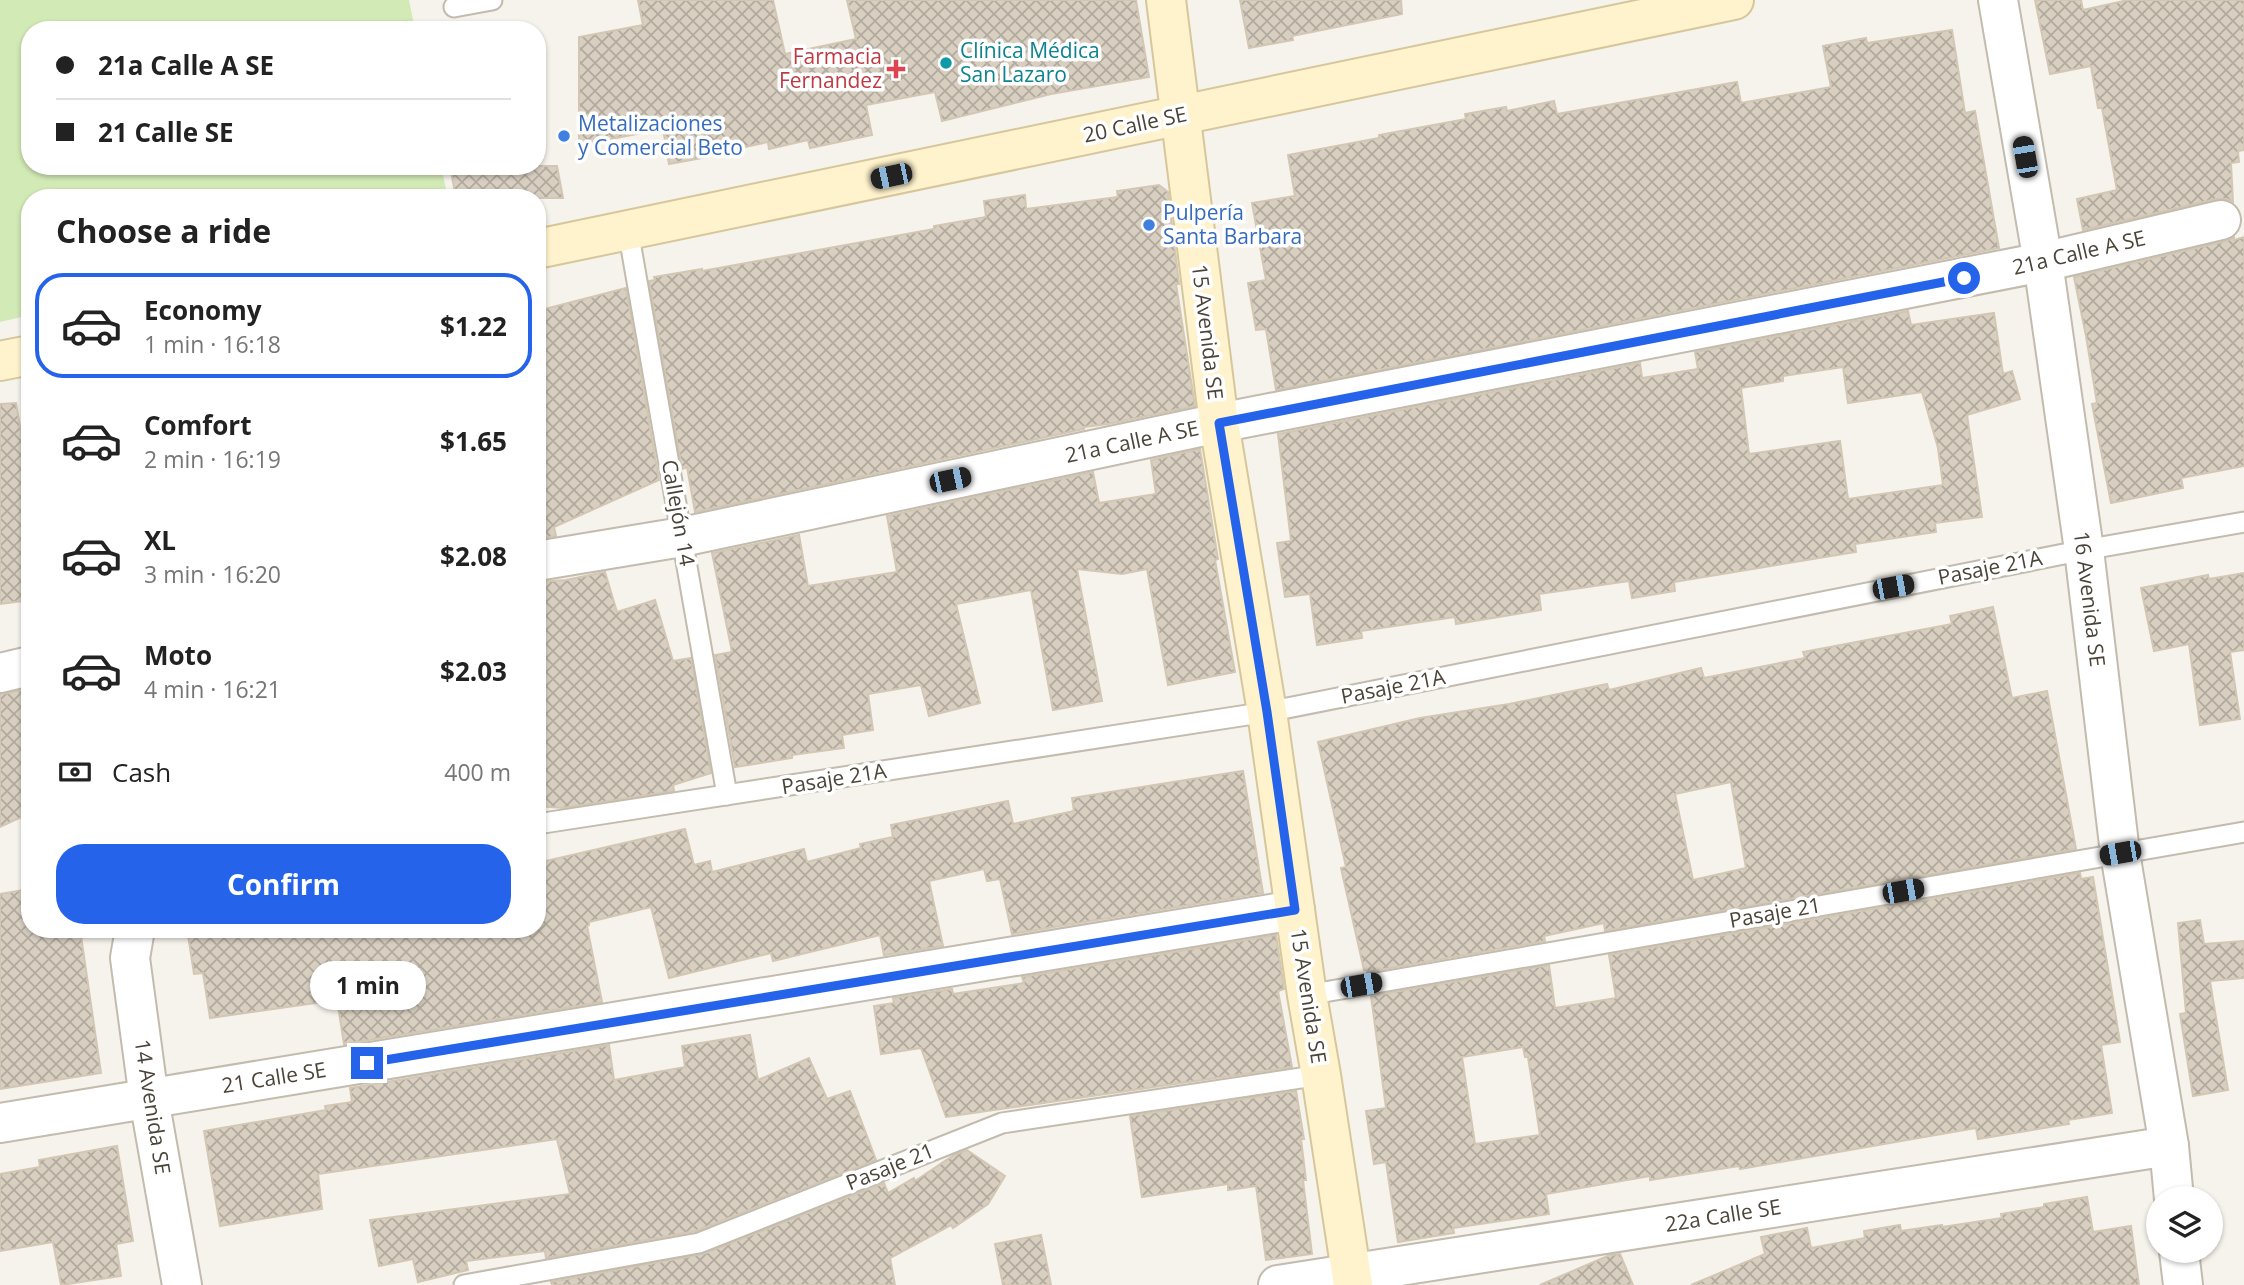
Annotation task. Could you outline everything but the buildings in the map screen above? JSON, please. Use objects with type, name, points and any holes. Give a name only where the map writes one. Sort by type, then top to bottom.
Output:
[{"type":"street","name":"15 Avenida SE","points":[[1166,0],[1219,423],[1267,712],[1307,995],[1352,1279]]},
{"type":"street","name":"20 Calle SE","points":[[546,247],[1734,0]]},
{"type":"street","name":"16 Avenida SE","points":[[1998,0],[2043,262],[2084,550],[2120,853],[2169,1146],[2173,1186]]},
{"type":"street","name":"21a Calle A SE","points":[[546,560],[682,537],[1219,423],[2043,262],[2221,220]]},
{"type":"street","points":[[0,361],[21,357]]},
{"type":"street","points":[[0,673],[21,668]]},
{"type":"street","name":"21 Calle SE","points":[[0,1123],[1295,910]]},
{"type":"street","name":"14 Avenida SE","points":[[134,938],[131,958],[149,1099],[183,1285]]},
{"type":"street","name":"22a Calle SE","points":[[1278,1285],[1352,1279],[2169,1146]]},
{"type":"street","points":[[2180,1263],[2182,1285]]},
{"type":"lane","points":[[454,7],[492,0]]},
{"type":"lane","name":"Callejón 14","points":[[628,230],[727,795]]},
{"type":"lane","name":"Pasaje 21A","points":[[546,823],[1267,712],[2084,550],[2244,522]]},
{"type":"lane","name":"Pasaje 21","points":[[1307,995],[2244,832]]},
{"type":"lane","name":"Pasaje 21","points":[[464,1285],[699,1243],[1002,1122],[1321,1075]]},
{"type":"green space","points":[[0,0],[409,0],[413,21],[21,21],[21,175],[443,175],[446,189],[21,189],[21,317],[0,322]]},
{"type":"place","name":"Clínica Médica San Lazaro","points":[[946,63]]},
{"type":"place","name":"Farmacia Fernandez","points":[[896,69]]},
{"type":"place","name":"Metalizaciones y Comercial Beto","points":[[564,136]]},
{"type":"place","name":"Pulpería Santa Barbara","points":[[1149,225]]},
{"type":"route","points":[[367,1063],[1295,910],[1267,712],[1219,423],[1964,278]]}]
